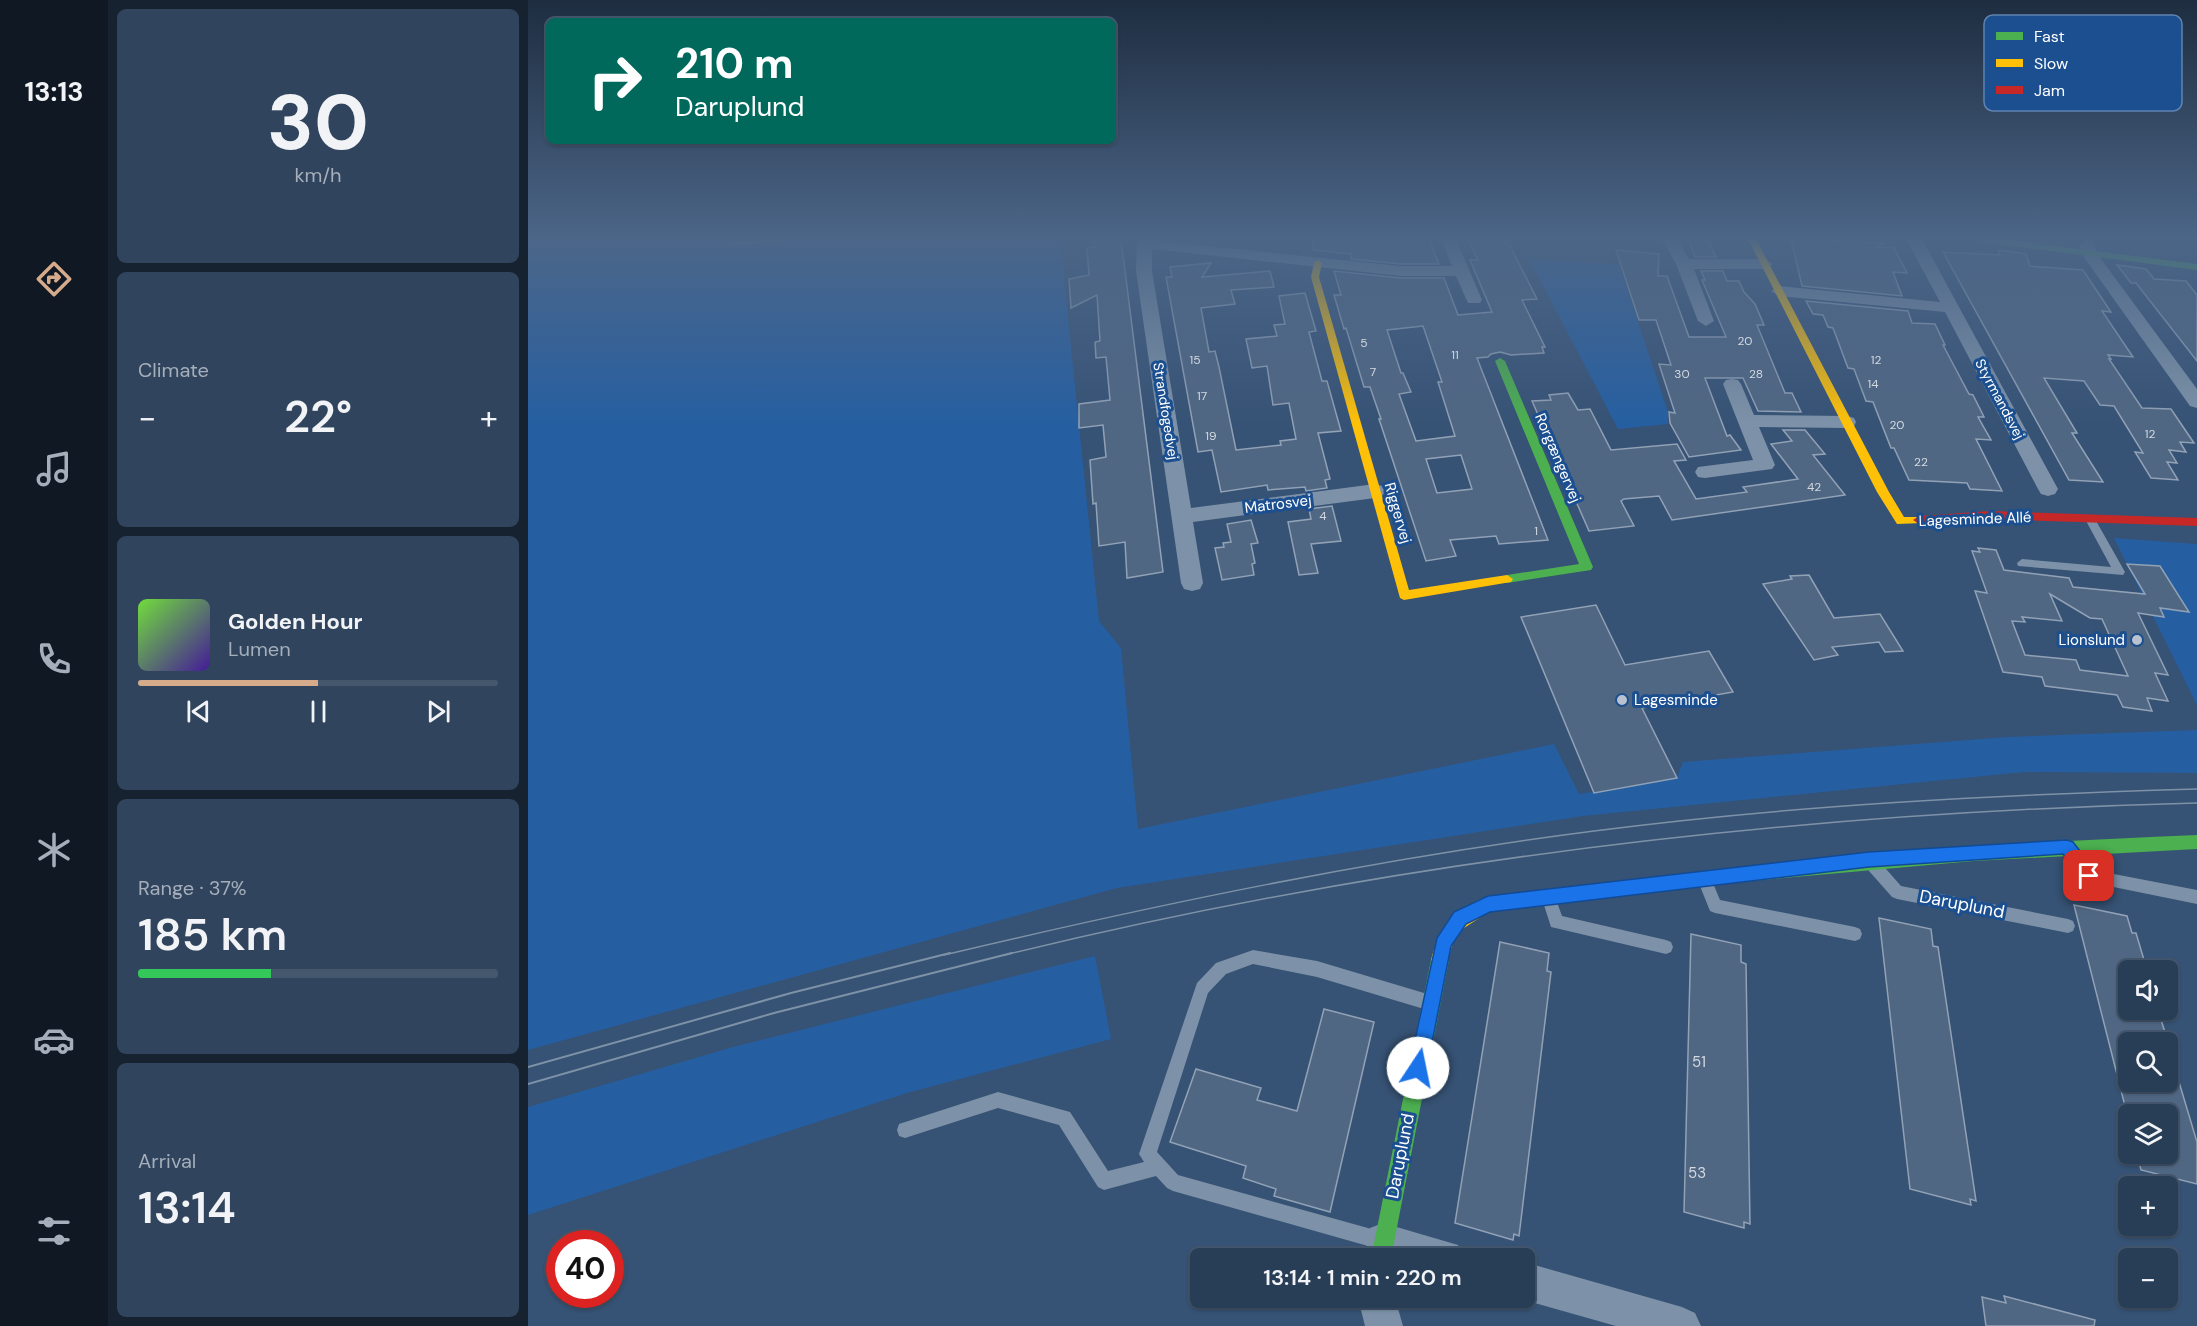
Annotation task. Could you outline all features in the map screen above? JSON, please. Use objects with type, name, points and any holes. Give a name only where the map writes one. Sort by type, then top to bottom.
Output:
[{"type":"street","name":"Strandfogedvej","points":[[1149,301],[1192,583]]},
{"type":"street","name":"Riggervej","points":[[1322,301],[1404,595],[1587,567]]},
{"type":"street","points":[[1698,301],[1706,321]]},
{"type":"street","name":"Lagesminde Allé","points":[[1784,301],[1901,521],[1990,515],[2197,522]]},
{"type":"street","points":[[1879,301],[1951,308]]},
{"type":"street","name":"Styrmandsvej","points":[[1947,301],[2048,489]]},
{"type":"street","points":[[2125,301],[2197,402]]},
{"type":"street","name":"Rorgængervej","points":[[1500,361],[1587,567]]},
{"type":"street","points":[[1705,472],[1766,465],[1732,384]]},
{"type":"street","points":[[1746,421],[1847,422]]},
{"type":"street","name":"Matrosvej","points":[[1182,516],[1375,491]]},
{"type":"street","name":"Daruplund","points":[[1382,1248],[1443,944],[1460,918],[1488,904],[1869,860],[2067,847],[2197,842]]},
{"type":"street","points":[[1535,1284],[1682,1326]]},
{"type":"street","points":[[1380,1308],[1384,1326]]},
{"type":"lane","points":[[2022,563],[2119,572],[2090,519]]},
{"type":"lane","points":[[2067,847],[2089,876],[2197,897]]},
{"type":"lane","name":"Daruplund","points":[[1869,860],[1897,892],[2068,926]]},
{"type":"lane","points":[[1704,878],[1715,906],[1855,934]]},
{"type":"lane","points":[[1548,897],[1556,922],[1666,946]]},
{"type":"lane","points":[[1376,1248],[1173,1182],[1148,1154],[1202,988],[1221,968],[1253,957],[1317,969],[1431,1003]]},
{"type":"lane","points":[[906,1130],[998,1100],[1064,1118],[1104,1180],[1159,1167]]},
{"type":"shaded area","points":[[528,301],[1066,301],[1099,621],[1121,648],[1138,829],[1554,744],[1579,794],[1677,778],[1683,762],[2007,737],[2197,730],[2197,773],[2024,772],[1583,816],[1117,888],[528,1050]]},
{"type":"shaded area","points":[[1551,301],[1631,301],[1668,412],[1668,424],[1618,429]]},
{"type":"shaded area","points":[[2114,538],[2197,544],[2197,705]]},
{"type":"shaded area","points":[[1095,956],[1111,1039],[907,1093],[528,1215],[528,1107],[733,1047]]},
{"type":"building","points":[[1071,301],[1085,301],[1071,308]]},
{"type":"building","points":[[1097,301],[1129,301],[1163,572],[1127,578],[1125,542],[1099,546],[1090,460],[1106,457],[1103,425],[1079,428],[1079,404],[1110,400],[1106,357],[1096,358],[1095,342],[1100,341]]},
{"type":"building","points":[[1170,301],[1234,301],[1235,304],[1201,308],[1209,352],[1215,351],[1219,367],[1236,450],[1281,445],[1280,441],[1296,439],[1289,403],[1273,405],[1267,366],[1252,368],[1246,339],[1277,336],[1274,325],[1285,324],[1280,301],[1307,301],[1316,331],[1309,332],[1322,381],[1327,381],[1341,431],[1318,433],[1330,479],[1325,480],[1327,488],[1306,491],[1305,487],[1268,490],[1267,485],[1221,492],[1212,450],[1198,452]]},
{"type":"building","points":[[1336,301],[1453,301],[1458,315],[1492,312],[1487,301],[1522,301],[1545,347],[1542,347],[1544,353],[1511,355],[1500,352],[1488,357],[1477,358],[1548,540],[1499,544],[1496,536],[1450,540],[1456,556],[1426,561],[1370,387],[1364,387]],"holes":[[[1423,326],[1442,382],[1438,382],[1455,436],[1416,441],[1399,394],[1411,392],[1401,373],[1387,330]],[[1461,455],[1472,489],[1437,493],[1426,459]]]},
{"type":"building","points":[[1633,301],[1676,301],[1689,337],[1726,337],[1711,301],[1752,301],[1764,325],[1757,325],[1785,393],[1792,393],[1801,412],[1758,411],[1743,378],[1705,378],[1727,436],[1730,435],[1741,450],[1689,457],[1670,423],[1669,412],[1675,413],[1659,364],[1671,365],[1656,320],[1639,320]]},
{"type":"building","points":[[1806,301],[1908,311],[1912,323],[1935,324],[1945,345],[1943,345],[1984,417],[1978,417],[1991,440],[1976,439],[2002,491],[1970,489],[1967,483],[1909,480],[1894,448],[1891,448],[1873,402],[1866,401],[1854,369],[1848,368],[1833,328],[1828,327],[1823,315],[1813,314]]},
{"type":"building","points":[[1970,301],[2104,301],[2111,312],[2102,311],[2133,357],[2108,355],[2111,359],[2109,359],[2142,408],[2171,409],[2194,443],[2180,442],[2186,452],[2169,450],[2177,463],[2167,462],[2178,480],[2151,478],[2135,452],[2143,453],[2114,406],[2100,405],[2084,381],[2044,378],[2077,433],[2072,433],[2103,482],[2069,480]]},
{"type":"building","points":[[2150,301],[2197,301],[2197,361]]},
{"type":"building","points":[[1568,393],[1578,410],[1590,409],[1611,450],[1677,444],[1686,460],[1674,461],[1696,499],[1747,492],[1743,487],[1798,479],[1771,444],[1792,441],[1783,430],[1805,430],[1825,454],[1813,455],[1845,495],[1672,520],[1659,496],[1624,499],[1621,501],[1634,526],[1589,531],[1532,401],[1551,400],[1549,395]]},
{"type":"building","points":[[1332,506],[1341,541],[1311,544],[1318,573],[1299,575],[1288,522],[1311,519],[1309,509]]},
{"type":"building","points":[[1251,520],[1258,543],[1251,544],[1255,563],[1252,564],[1254,575],[1222,580],[1215,548],[1224,547],[1223,543],[1231,542],[1227,524]]},
{"type":"building","name":"Lionslund","points":[[1978,548],[1996,550],[2004,570],[2069,578],[2073,587],[2145,594],[2127,564],[2160,566],[2189,612],[2160,608],[2164,617],[2138,613],[2168,675],[2155,673],[2168,701],[2147,698],[2152,711],[2123,707],[2117,695],[2045,686],[2042,677],[2003,672],[1975,591],[1987,593],[1972,551],[1980,552]],"holes":[[[2050,594],[2090,618],[2102,619],[2128,676],[2080,670],[2076,660],[2025,655],[2012,621],[2025,622],[2022,617],[2062,621]]]},
{"type":"building","points":[[1809,575],[1834,618],[1880,614],[1903,651],[1885,652],[1879,642],[1832,647],[1838,655],[1814,660],[1763,584],[1792,579],[1790,576]]},
{"type":"building","name":"Lagesminde","points":[[1596,605],[1625,665],[1709,651],[1733,692],[1642,708],[1677,778],[1594,793],[1521,617]]},
{"type":"building","points":[[2074,905],[2127,916],[2132,933],[2136,933],[2144,960],[2118,960],[2118,1020],[2161,1020],[2165,1032],[2118,1032],[2118,1079]]},
{"type":"building","points":[[1879,918],[1931,929],[1933,946],[1938,947],[1976,1201],[1970,1199],[1971,1205],[1910,1189]]},
{"type":"building","points":[[1691,934],[1741,945],[1741,962],[1746,964],[1750,1224],[1744,1222],[1744,1228],[1684,1212]]},
{"type":"building","points":[[1500,942],[1549,953],[1547,971],[1551,972],[1519,1236],[1514,1234],[1513,1240],[1455,1223]]},
{"type":"building","points":[[1324,1009],[1374,1022],[1330,1212],[1274,1196],[1276,1189],[1243,1178],[1246,1166],[1170,1142],[1196,1069],[1261,1088],[1257,1100],[1297,1111]]},
{"type":"building","points":[[2179,1082],[2197,1142],[2197,1184],[2178,1179],[2178,1176],[2165,1176],[2141,1170],[2140,1164],[2178,1164],[2178,1104],[2124,1104],[2121,1092],[2178,1092]]},
{"type":"building","points":[[2004,1296],[2095,1320],[2094,1326],[1986,1326],[1982,1297],[2006,1303]]},
{"type":"tram line","points":[[944,955],[1267,884],[1430,855],[1594,831],[1744,814],[1895,802],[2197,789]]},
{"type":"tram line","points":[[1005,955],[1152,921],[1300,892],[1448,867],[1597,847],[1746,830],[1896,817],[2046,808],[2197,803]]},
{"type":"tram line","points":[[528,1067],[791,993],[950,953]]},
{"type":"tram line","points":[[528,1084],[774,1013],[1012,953]]},
{"type":"traffic: fast","points":[[1500,361],[1587,567],[1507,579]]},
{"type":"traffic: fast","points":[[1751,874],[1863,862],[1974,854],[2197,842]]},
{"type":"traffic: fast","points":[[1383,1248],[1440,960]]},
{"type":"traffic: slow","points":[[1322,301],[1404,595],[1507,579]]},
{"type":"traffic: slow","points":[[1784,301],[1883,492],[1901,521],[1919,520]]},
{"type":"traffic: slow","points":[[1440,960],[1446,939],[1455,925],[1488,904],[1751,874]]},
{"type":"traffic: jam","points":[[1919,520],[1990,515],[2197,522]]},
{"type":"place","name":"Lionslund","points":[[2137,640]]},
{"type":"place","name":"Lagesminde","points":[[1622,700]]},
{"type":"route","points":[[1418,1068],[1443,944],[1460,918],[1488,904],[1869,860],[2067,847],[2089,876]]}]
